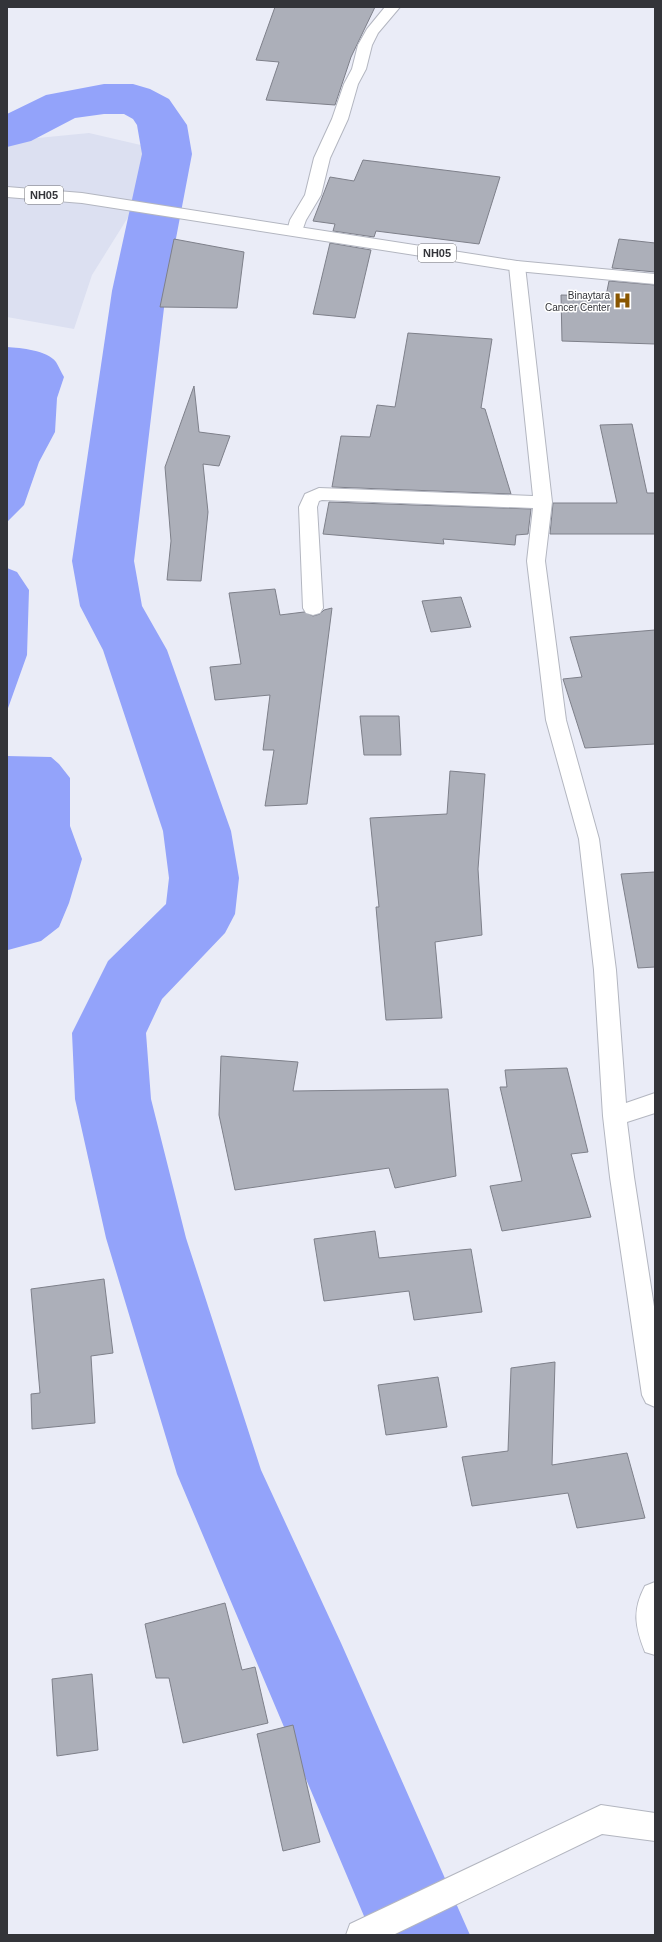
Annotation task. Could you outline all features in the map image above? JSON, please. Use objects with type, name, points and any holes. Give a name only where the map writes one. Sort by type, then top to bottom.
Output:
[{"type":"street","points":[[295,231],[298,220],[313,195],[322,158],[340,119],[351,84],[359,69],[365,44],[372,32],[393,7]]},
{"type":"street","name":"NH05","points":[[7,192],[82,198],[221,221],[295,231],[517,266],[655,279]]},
{"type":"street","points":[[517,266],[543,502],[536,561],[556,720],[589,839],[605,970],[615,1116],[622,1177],[655,1396]]},
{"type":"street","points":[[313,608],[308,507],[311,498],[319,494],[543,502]]},
{"type":"street","points":[[615,1116],[655,1103]]},
{"type":"street","points":[[655,1595],[650,1603],[648,1622],[655,1642]]},
{"type":"street","points":[[361,1935],[601,1819],[655,1827]]},
{"type":"shaded area","points":[[89,133],[158,149],[160,166],[92,275],[74,329],[7,317],[7,141]]},
{"type":"water","points":[[7,347],[33,350],[47,355],[56,362],[64,377],[57,398],[55,432],[39,462],[24,505],[7,522]]},
{"type":"water","points":[[7,568],[17,572],[29,590],[27,655],[7,711]]},
{"type":"water","points":[[7,756],[51,757],[59,764],[70,778],[70,826],[82,859],[69,903],[59,927],[41,941],[8,950]]},
{"type":"building","points":[[275,7],[375,7],[351,57],[335,105],[266,100],[279,62],[256,60]]},
{"type":"building","points":[[363,160],[500,177],[479,244],[376,231],[374,237],[333,231],[335,224],[313,221],[330,177],[354,181]]},
{"type":"building","points":[[174,239],[244,252],[237,308],[160,307]]},
{"type":"building","points":[[619,239],[655,243],[655,272],[612,268]]},
{"type":"building","points":[[330,243],[371,250],[355,318],[313,314]]},
{"type":"building","points":[[609,281],[655,285],[655,344],[562,341],[561,295],[606,296]]},
{"type":"building","points":[[408,333],[492,339],[481,408],[485,409],[511,494],[332,487],[341,436],[370,437],[377,405],[395,407]]},
{"type":"building","points":[[194,386],[199,432],[230,436],[219,466],[203,464],[208,512],[201,581],[167,580],[171,541],[165,467]]},
{"type":"building","points":[[632,424],[647,493],[655,493],[655,534],[550,534],[553,503],[617,503],[600,425]]},
{"type":"building","points":[[329,502],[531,509],[528,534],[516,535],[515,545],[443,539],[444,544],[323,534]]},
{"type":"building","points":[[275,589],[280,615],[304,612],[313,616],[320,614],[324,610],[332,608],[307,804],[265,806],[274,750],[263,750],[270,695],[215,700],[210,667],[241,664],[229,593]]},
{"type":"building","points":[[461,597],[471,627],[431,632],[422,601]]},
{"type":"building","points":[[655,630],[655,744],[585,748],[563,679],[582,677],[570,637]]},
{"type":"building","points":[[360,716],[399,716],[401,755],[364,755]]},
{"type":"building","points":[[450,771],[485,774],[478,869],[482,935],[435,942],[442,1018],[386,1020],[376,907],[379,907],[370,818],[447,814]]},
{"type":"building","points":[[655,872],[655,967],[638,968],[621,874]]},
{"type":"building","points":[[221,1056],[298,1062],[293,1091],[448,1089],[456,1176],[395,1188],[389,1168],[235,1190],[219,1115]]},
{"type":"building","points":[[567,1068],[588,1152],[571,1154],[591,1217],[502,1231],[490,1186],[522,1181],[500,1087],[507,1087],[505,1070]]},
{"type":"building","points":[[375,1231],[379,1258],[471,1249],[482,1312],[414,1320],[409,1291],[324,1301],[314,1239]]},
{"type":"building","points":[[104,1279],[113,1353],[91,1356],[95,1423],[32,1429],[31,1394],[40,1393],[31,1289]]},
{"type":"building","points":[[555,1362],[552,1465],[627,1453],[645,1518],[577,1528],[568,1493],[472,1506],[462,1457],[508,1451],[511,1368]]},
{"type":"building","points":[[438,1377],[447,1427],[386,1435],[378,1385]]},
{"type":"building","points":[[225,1603],[242,1670],[255,1667],[268,1723],[183,1743],[169,1678],[156,1678],[145,1624]]},
{"type":"building","points":[[92,1674],[98,1750],[57,1756],[52,1679]]},
{"type":"building","points":[[293,1725],[320,1842],[283,1851],[257,1734]]},
{"type":"waterway","points":[[7,132],[63,105],[104,99],[133,99],[152,109],[162,125],[167,154],[139,291],[103,561],[111,606],[135,650],[197,831],[204,878],[200,914],[134,981],[109,1033],[113,1099],[146,1238],[220,1474],[309,1675],[421,1935]]},
{"type":"place","name":"Binaytara Cancer Center","points":[[623,301]]}]
